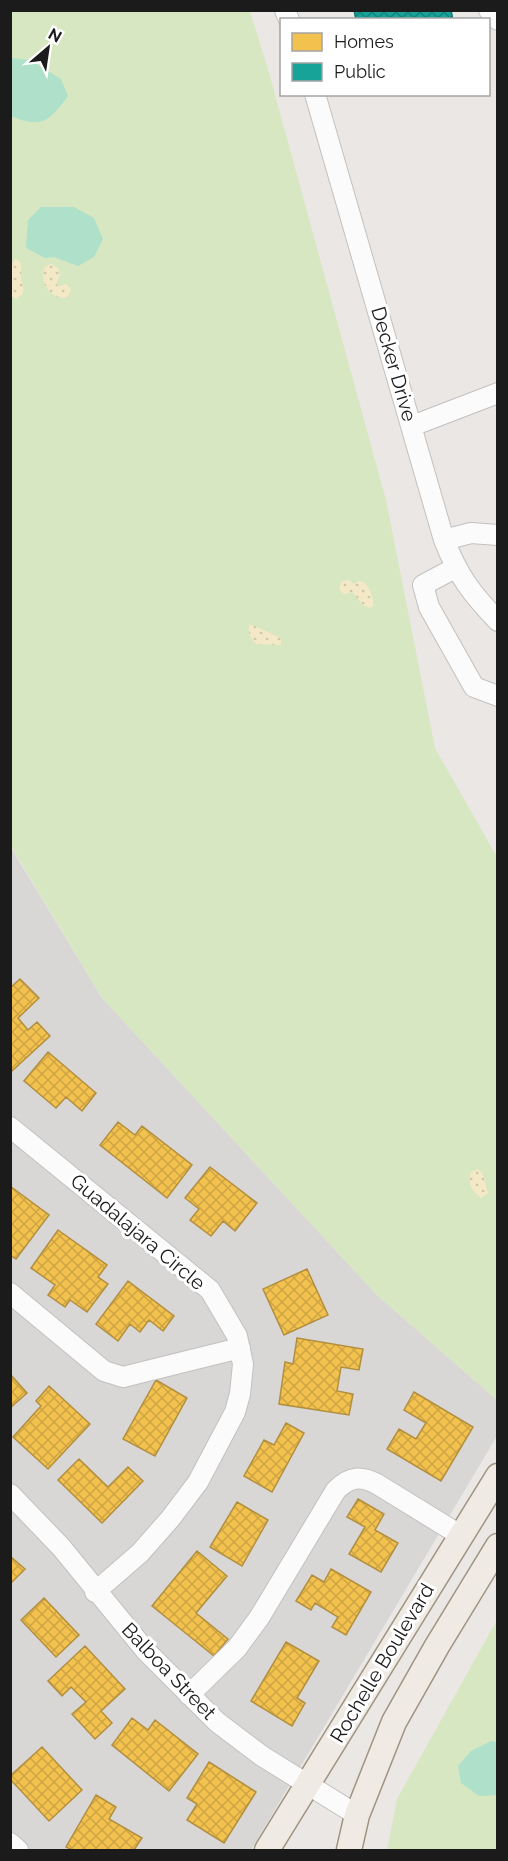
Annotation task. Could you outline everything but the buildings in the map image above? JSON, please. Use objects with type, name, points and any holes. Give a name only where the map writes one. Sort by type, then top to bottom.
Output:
[{"type":"main road","name":"Rochelle Boulevard","points":[[267,1851],[498,1476]]},
{"type":"main road","name":"Rochelle Boulevard","points":[[349,1851],[357,1815],[394,1722],[498,1546]]},
{"type":"street","points":[[489,10],[498,20]]},
{"type":"street","name":"Decker Drive","points":[[316,96],[444,540],[455,568],[474,596],[498,621]]},
{"type":"street","points":[[412,426],[498,393]]},
{"type":"street","points":[[444,540],[471,533],[498,535]]},
{"type":"street","points":[[455,568],[423,585],[429,607],[474,687],[498,696]]},
{"type":"street","name":"Guadalajara Circle","points":[[10,1127],[210,1290],[237,1336],[243,1364],[240,1394],[235,1413],[198,1482],[170,1520],[140,1553],[95,1592]]},
{"type":"street","points":[[10,1293],[104,1371],[123,1377],[240,1348]]},
{"type":"street","points":[[189,1695],[237,1648],[254,1625],[336,1490],[343,1483],[353,1478],[365,1478],[460,1535]]},
{"type":"street","name":"Balboa Street","points":[[10,1494],[61,1547],[95,1592],[146,1651],[217,1722],[262,1756],[357,1815]]},
{"type":"street","points":[[10,1843],[18,1851]]},
{"type":"shaded area","points":[[10,846],[102,998],[377,1295],[497,1400],[497,1436],[251,1850],[11,1850]]},
{"type":"green space","points":[[11,11],[250,11],[386,500],[435,748],[497,857],[497,1400],[377,1295],[102,998],[11,846]]},
{"type":"green space","points":[[11,58],[30,60],[61,79],[68,96],[44,121],[30,122],[11,116]]},
{"type":"green space","points":[[41,207],[74,207],[94,218],[103,239],[94,257],[78,266],[54,257],[45,258],[26,248],[28,220]]},
{"type":"green space","points":[[497,1620],[497,1850],[387,1850],[397,1799]]},
{"type":"green space","points":[[491,1741],[497,1742],[497,1795],[479,1796],[461,1783],[458,1766],[471,1751]]},
{"type":"sand","points":[[15,259],[21,263],[23,290],[22,295],[16,299],[10,295],[11,266]]},
{"type":"sand","points":[[51,264],[58,268],[60,275],[57,287],[67,284],[71,290],[68,297],[57,296],[45,284],[43,273],[45,267]]},
{"type":"sand","points":[[348,580],[354,584],[359,581],[364,582],[370,590],[374,604],[371,608],[364,606],[352,592],[344,594],[339,590],[341,582]]},
{"type":"sand","points":[[250,624],[281,638],[281,645],[256,644],[250,634]]},
{"type":"sand","points":[[477,1169],[482,1172],[488,1193],[481,1198],[470,1183],[471,1172]]}]
